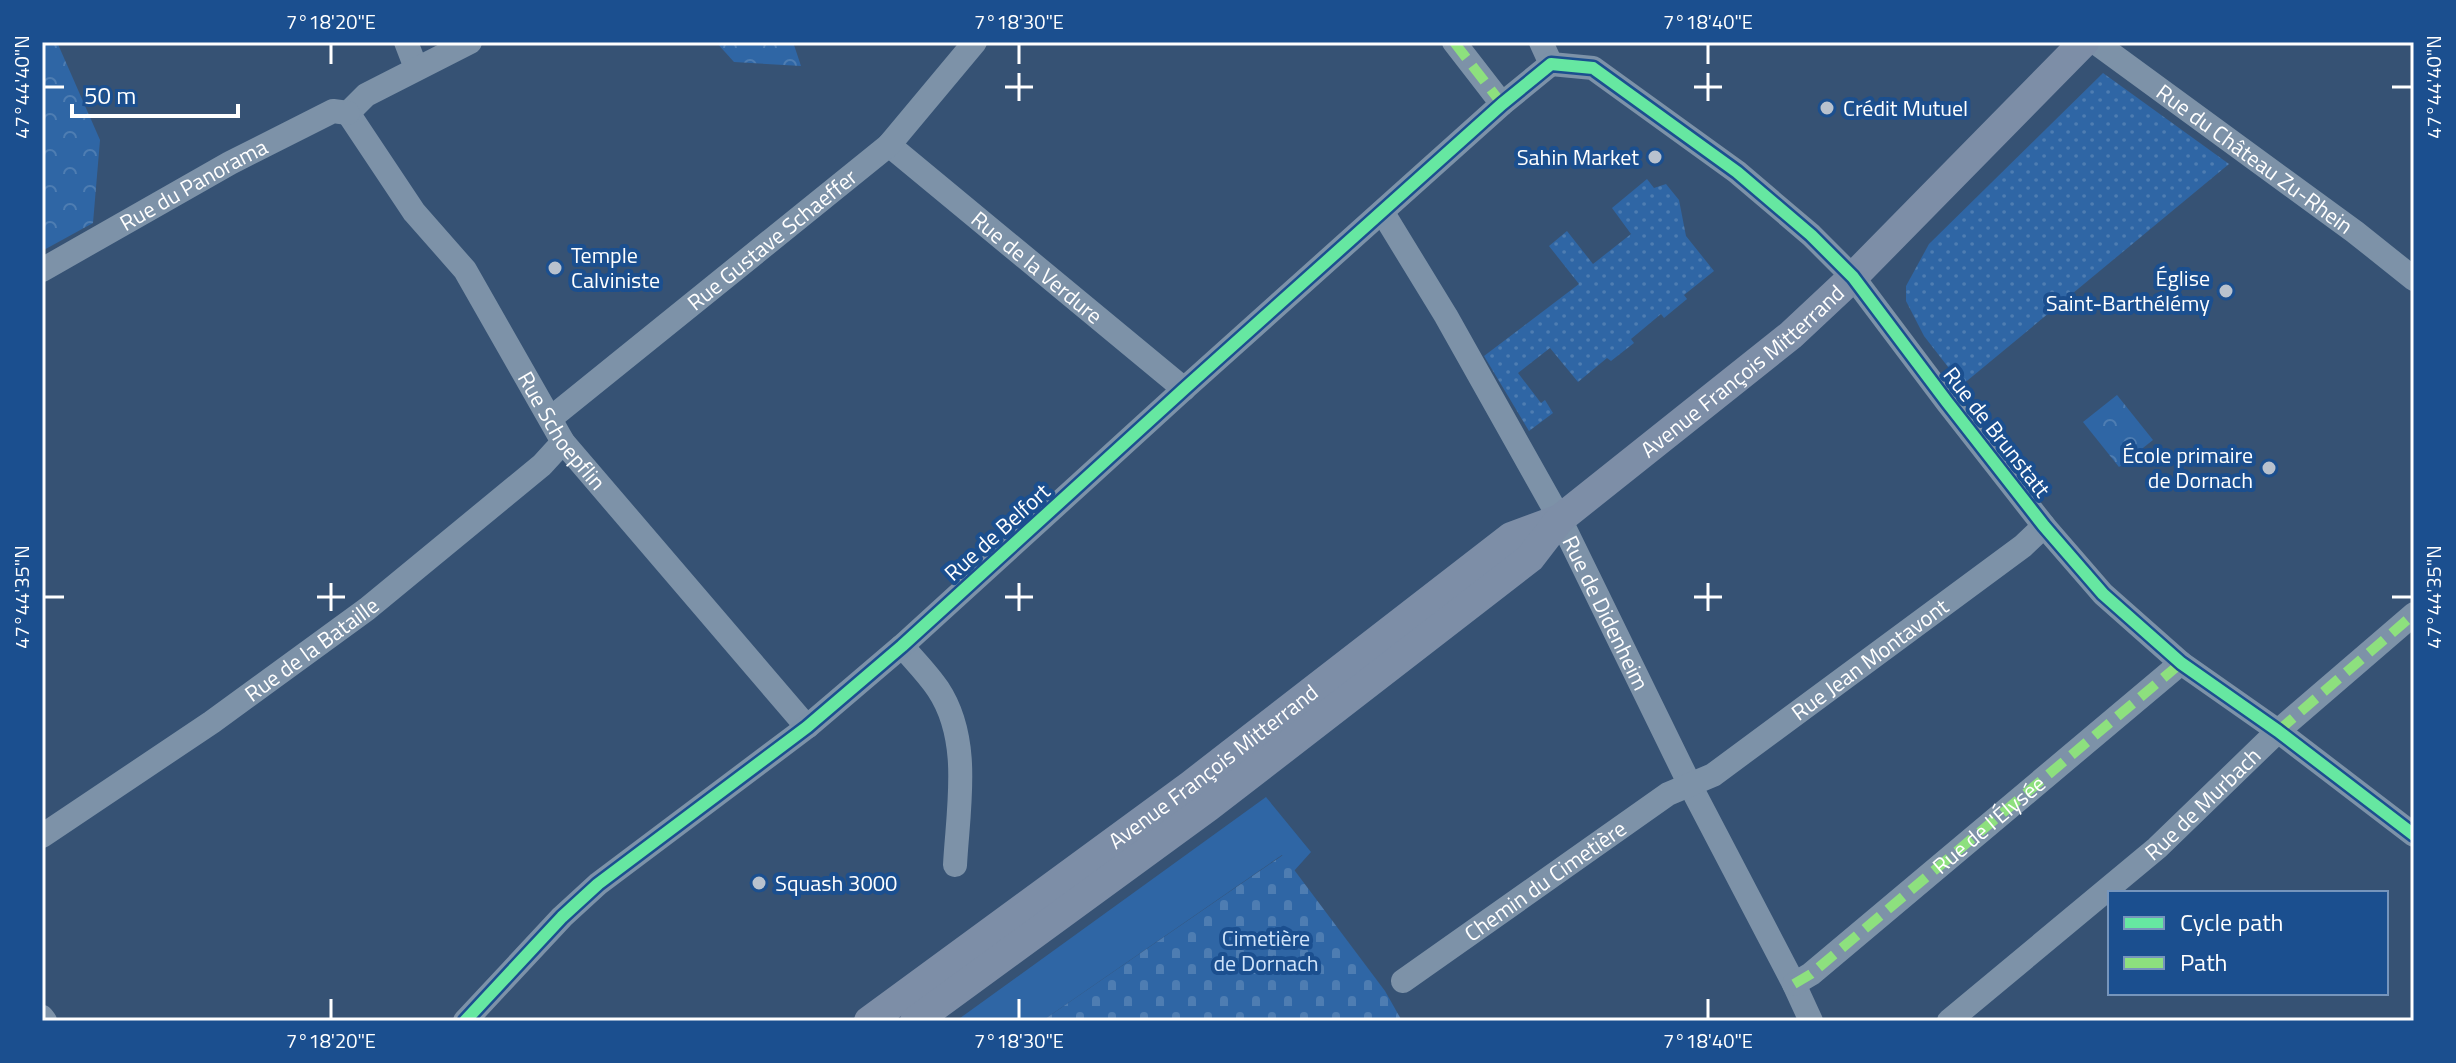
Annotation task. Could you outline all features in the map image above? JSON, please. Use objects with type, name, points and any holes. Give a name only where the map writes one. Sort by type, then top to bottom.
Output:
[{"type":"main road","name":"Avenue François Mitterrand","points":[[915,1021],[1208,807],[1530,558],[1560,519],[1791,335],[1853,277],[2084,42]]},
{"type":"main road","name":"Avenue François Mitterrand","points":[[869,1021],[1191,785],[1511,537],[1560,519]]},
{"type":"street","points":[[406,42],[416,68]]},
{"type":"street","points":[[348,113],[366,95],[470,42]]},
{"type":"street","name":"Rue Gustave Schaeffer","points":[[551,418],[889,145],[975,42]]},
{"type":"street","points":[[1454,42],[1502,104]]},
{"type":"street","points":[[1541,42],[1551,64]]},
{"type":"street","name":"Rue du Château Zu-Rhein","points":[[2095,42],[2355,232],[2414,279]]},
{"type":"street","name":"Rue de Belfort","points":[[465,1021],[562,917],[598,884],[807,727],[902,646],[1184,389],[1502,104],[1551,64]]},
{"type":"street","name":"Rue de Brunstatt","points":[[1551,64],[1593,68],[1737,172],[1811,235],[1853,277],[2044,526],[2103,594],[2181,663],[2278,731],[2414,835]]},
{"type":"street","name":"Rue du Panorama","points":[[42,270],[230,163],[333,111],[348,113]]},
{"type":"street","name":"Rue Schoepflin","points":[[348,113],[414,212],[465,270],[563,442],[807,727]]},
{"type":"street","name":"Rue de la Verdure","points":[[889,145],[1184,389]]},
{"type":"street","name":"Rue de Didenheim","points":[[1383,213],[1446,316],[1560,519],[1690,785],[1811,1021]]},
{"type":"street","name":"Rue de la Bataille","points":[[42,836],[212,722],[367,609],[542,465],[563,442]]},
{"type":"street","name":"Rue Jean Montavont","points":[[1690,785],[1713,775],[2023,546],[2044,526]]},
{"type":"street","name":"Rue de Murbach","points":[[1949,1021],[2157,848],[2278,731],[2414,614]]},
{"type":"street","points":[[902,646],[939,690],[954,724],[961,762],[955,865]]},
{"type":"street","name":"Rue de l'Élysée","points":[[1794,984],[1811,974],[2181,663]]},
{"type":"street","name":"Chemin du Cimetière","points":[[1403,981],[1668,794],[1690,785]]},
{"type":"green space","points":[[42,42],[57,42],[100,140],[93,223],[42,251]]},
{"type":"green space","points":[[716,42],[793,42],[801,66],[734,62]]},
{"type":"green space","points":[[2103,73],[2229,164],[1962,385],[1924,336],[1906,301],[1906,286],[1929,244]]},
{"type":"green space","points":[[1647,179],[1654,188],[1666,184],[1679,200],[1686,236],[1714,271],[1684,295],[1687,299],[1664,318],[1661,314],[1631,339],[1634,343],[1611,361],[1607,358],[1578,382],[1550,348],[1518,373],[1541,403],[1545,400],[1553,413],[1529,431],[1484,356],[1579,284],[1549,246],[1567,231],[1593,264],[1631,234],[1612,208]]},
{"type":"green space","points":[[2117,395],[2153,440],[2119,467],[2083,422]]},
{"type":"green space","points":[[1266,797],[1311,852],[1294,871],[1282,855],[1042,1021],[956,1021]]},
{"type":"green space","name":"Cimetière de Dornach","points":[[1283,855],[1385,991],[1402,1021],[1042,1021]]},
{"type":"marked path","points":[[1454,42],[1502,104]]},
{"type":"marked path","points":[[2278,731],[2414,614]]},
{"type":"marked path","points":[[1794,984],[1811,974],[2181,663]]},
{"type":"cycle path","points":[[465,1021],[562,917],[598,884],[807,727],[902,646],[1184,389],[1502,104],[1551,64],[1593,68],[1737,172],[1811,235],[1853,277],[2044,526],[2103,594],[2181,663],[2278,731],[2414,835]]},
{"type":"place","name":"Crédit Mutuel","points":[[1827,108]]},
{"type":"place","name":"Sahin Market","points":[[1655,157]]},
{"type":"place","name":"Temple Calviniste","points":[[555,268]]},
{"type":"place","name":"Église Saint-Barthélémy","points":[[2226,291]]},
{"type":"place","name":"École primaire de Dornach","points":[[2269,468]]},
{"type":"place","name":"Squash 3000","points":[[759,883]]}]
